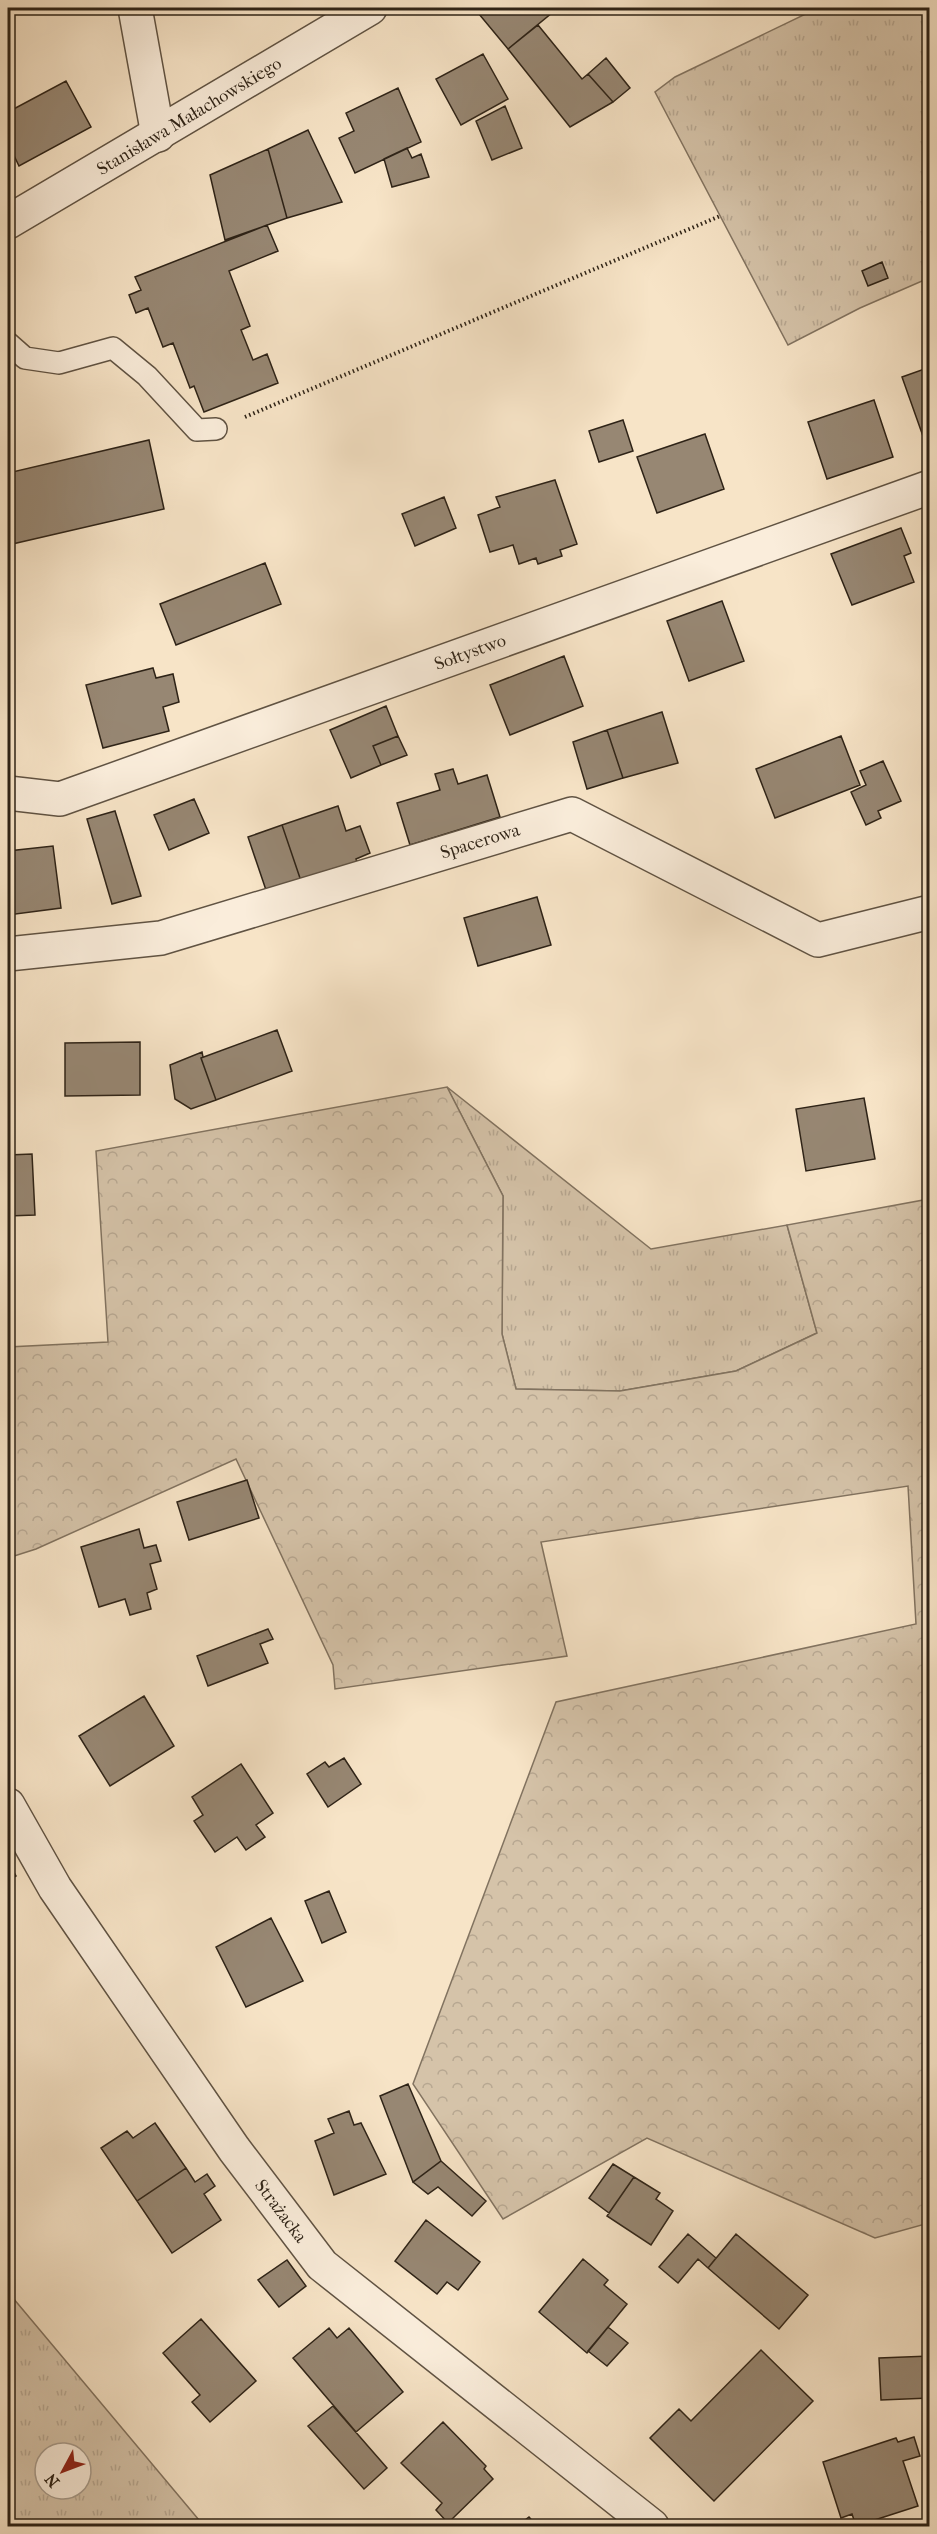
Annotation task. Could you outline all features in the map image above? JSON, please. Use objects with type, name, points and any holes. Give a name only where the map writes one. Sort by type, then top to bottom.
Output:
[{"type":"street","points":[[135,8],[158,135]]},
{"type":"street","name":"Stanisława Małachowskiego","points":[[8,222],[370,8]]},
{"type":"street","name":"Sołtystwo","points":[[8,793],[60,799],[930,488]]},
{"type":"street","name":"Spacerowa","points":[[8,954],[161,938],[572,814],[818,940],[930,912]]},
{"type":"street","name":"Strażacka","points":[[8,1805],[55,1888],[234,2149],[322,2265],[652,2526]]},
{"type":"lane","points":[[8,343],[25,358],[59,363],[112,348],[147,376],[197,429],[216,429]]},
{"type":"path","points":[[216,429],[720,216]]},
{"type":"green space","points":[[818,8],[929,8],[929,278],[860,308],[788,345],[655,92],[675,77]]},
{"type":"green space","points":[[447,1087],[651,1249],[787,1225],[817,1333],[736,1371],[620,1391],[516,1389],[502,1334],[503,1196]]},
{"type":"green space","points":[[447,1087],[503,1196],[502,1334],[516,1389],[620,1391],[736,1371],[817,1333],[787,1225],[929,1199],[929,2223],[875,2238],[647,2138],[503,2219],[413,2084],[556,1702],[916,1624],[908,1486],[541,1542],[567,1656],[335,1689],[333,1665],[236,1459],[36,1549],[8,1558],[8,1347],[108,1342],[96,1151]]},
{"type":"green space","points":[[8,2292],[204,2526],[8,2526]]},
{"type":"building","points":[[474,8],[558,8],[508,49]]},
{"type":"building","points":[[538,25],[582,79],[588,74],[613,102],[570,127],[508,49]]},
{"type":"building","points":[[483,54],[508,99],[461,125],[436,79]]},
{"type":"building","points":[[606,58],[630,88],[613,102],[588,74]]},
{"type":"building","points":[[66,81],[91,127],[19,166],[8,143],[8,112]]},
{"type":"building","points":[[398,88],[421,142],[355,173],[339,138],[354,131],[346,113]]},
{"type":"building","points":[[505,106],[522,148],[492,160],[476,121]]},
{"type":"building","points":[[308,130],[342,202],[287,218],[268,149]]},
{"type":"building","points":[[407,148],[412,158],[421,154],[429,177],[392,187],[384,159]]},
{"type":"building","points":[[268,149],[287,218],[225,240],[210,175]]},
{"type":"building","points":[[267,225],[278,251],[229,271],[250,326],[241,330],[253,360],[267,354],[278,383],[204,412],[194,386],[190,388],[173,343],[163,347],[148,308],[136,313],[129,295],[141,290],[135,277]]},
{"type":"building","points":[[882,262],[888,278],[868,286],[862,271]]},
{"type":"building","points":[[930,367],[930,437],[924,439],[902,377]]},
{"type":"building","points":[[874,400],[893,457],[827,479],[808,422]]},
{"type":"building","points":[[623,420],[633,451],[599,462],[589,431]]},
{"type":"building","points":[[705,434],[724,489],[657,513],[637,457]]},
{"type":"building","points":[[149,440],[164,509],[8,545],[8,473]]},
{"type":"building","points":[[555,480],[577,544],[560,550],[562,556],[538,564],[536,558],[519,564],[513,545],[490,552],[478,515],[500,507],[496,497]]},
{"type":"building","points":[[444,497],[456,528],[415,546],[402,514]]},
{"type":"building","points":[[901,528],[911,553],[904,556],[914,582],[852,605],[831,554]]},
{"type":"building","points":[[265,563],[281,604],[176,645],[160,604]]},
{"type":"building","points":[[722,601],[744,661],[689,681],[667,621]]},
{"type":"building","points":[[564,656],[583,706],[510,735],[490,685]]},
{"type":"building","points":[[153,668],[156,678],[173,674],[179,702],[163,707],[169,731],[103,748],[86,685]]},
{"type":"building","points":[[386,706],[398,736],[373,746],[381,765],[351,778],[330,730]]},
{"type":"building","points":[[662,712],[678,763],[623,778],[607,730]]},
{"type":"building","points":[[607,730],[623,778],[587,789],[573,742]]},
{"type":"building","points":[[398,736],[407,755],[381,765],[373,746]]},
{"type":"building","points":[[841,736],[860,785],[775,818],[756,769]]},
{"type":"building","points":[[883,761],[901,801],[878,811],[881,818],[866,825],[851,792],[866,785],[860,771]]},
{"type":"building","points":[[453,769],[458,784],[487,775],[500,817],[410,845],[397,803],[440,790],[435,774]]},
{"type":"building","points":[[194,799],[209,833],[169,850],[154,815]]},
{"type":"building","points":[[338,806],[346,831],[360,826],[370,853],[356,859],[357,862],[301,881],[282,825]]},
{"type":"building","points":[[115,811],[141,896],[112,904],[87,819]]},
{"type":"building","points":[[282,825],[301,881],[267,893],[248,837]]},
{"type":"building","points":[[53,846],[61,908],[8,915],[8,851]]},
{"type":"building","points":[[537,897],[551,945],[478,966],[464,918]]},
{"type":"building","points":[[930,1014],[930,1035],[926,1035],[923,1015]]},
{"type":"building","points":[[277,1030],[292,1071],[216,1100],[201,1058]]},
{"type":"building","points":[[140,1042],[140,1095],[65,1096],[65,1043]]},
{"type":"building","points":[[202,1052],[203,1057],[201,1058],[216,1100],[191,1109],[175,1099],[170,1065]]},
{"type":"building","points":[[864,1098],[875,1159],[806,1171],[796,1109]]},
{"type":"building","points":[[32,1154],[35,1215],[8,1216],[8,1155]]},
{"type":"building","points":[[247,1480],[259,1518],[189,1540],[177,1502]]},
{"type":"building","points":[[139,1529],[144,1548],[156,1545],[161,1561],[150,1564],[157,1589],[147,1593],[151,1609],[130,1615],[125,1599],[99,1607],[81,1547]]},
{"type":"building","points":[[268,1629],[273,1639],[260,1644],[268,1663],[208,1686],[197,1656]]},
{"type":"building","points":[[144,1696],[174,1746],[110,1786],[79,1736]]},
{"type":"building","points":[[344,1758],[361,1784],[328,1807],[307,1774],[325,1762],[329,1767]]},
{"type":"building","points":[[241,1764],[273,1813],[256,1825],[265,1837],[246,1850],[237,1837],[215,1852],[194,1821],[203,1815],[192,1797]]},
{"type":"building","points":[[8,1861],[16,1876],[8,1881]]},
{"type":"building","points":[[329,1891],[346,1932],[322,1943],[305,1901]]},
{"type":"building","points":[[271,1918],[303,1981],[246,2007],[216,1947]]},
{"type":"building","points":[[408,2084],[441,2161],[413,2182],[380,2096]]},
{"type":"building","points":[[349,2111],[354,2125],[361,2123],[386,2174],[334,2195],[315,2141],[334,2133],[328,2119]]},
{"type":"building","points":[[155,2123],[186,2168],[137,2201],[101,2148],[127,2131],[133,2138]]},
{"type":"building","points":[[441,2161],[486,2201],[472,2216],[438,2187],[428,2194],[413,2182]]},
{"type":"building","points":[[613,2164],[634,2177],[609,2213],[589,2198]]},
{"type":"building","points":[[186,2168],[195,2182],[207,2174],[215,2186],[204,2194],[221,2220],[172,2253],[137,2201]]},
{"type":"building","points":[[634,2177],[660,2193],[656,2199],[673,2211],[651,2245],[607,2216]]},
{"type":"building","points":[[426,2220],[480,2262],[458,2290],[447,2282],[437,2294],[395,2261]]},
{"type":"building","points":[[688,2234],[716,2258],[708,2268],[698,2259],[678,2283],[659,2267]]},
{"type":"building","points":[[736,2234],[808,2295],[779,2329],[708,2268]]},
{"type":"building","points":[[583,2259],[608,2280],[604,2285],[627,2304],[587,2353],[539,2312]]},
{"type":"building","points":[[287,2260],[306,2286],[279,2307],[258,2280]]},
{"type":"building","points":[[201,2319],[256,2381],[210,2422],[192,2402],[200,2395],[163,2353]]},
{"type":"building","points":[[608,2327],[628,2343],[607,2366],[588,2351]]},
{"type":"building","points":[[329,2328],[337,2338],[349,2328],[403,2392],[356,2432],[293,2358]]},
{"type":"building","points":[[761,2350],[813,2401],[714,2501],[650,2438],[679,2409],[691,2421]]},
{"type":"building","points":[[930,2356],[930,2398],[881,2400],[879,2358]]},
{"type":"building","points":[[333,2406],[387,2468],[364,2489],[308,2426]]},
{"type":"building","points":[[443,2422],[486,2466],[484,2469],[493,2479],[448,2523],[436,2510],[442,2503],[401,2463]]},
{"type":"building","points":[[914,2437],[920,2456],[903,2461],[918,2506],[856,2526],[852,2514],[841,2518],[823,2462],[896,2438],[898,2442]]},
{"type":"building","points":[[529,2517],[537,2526],[517,2526]]}]
